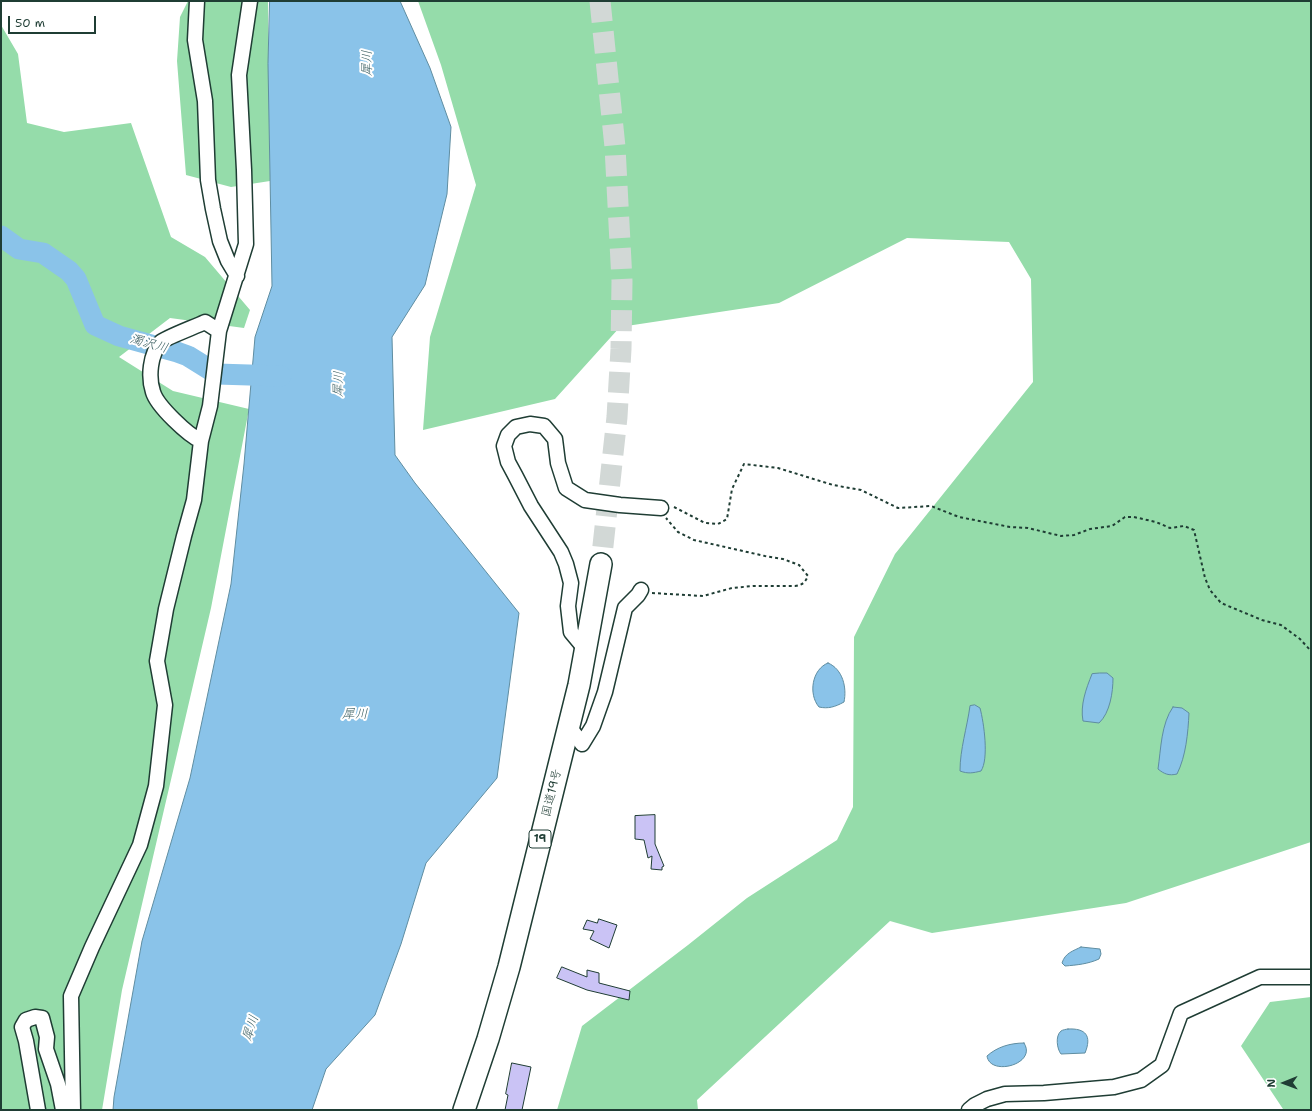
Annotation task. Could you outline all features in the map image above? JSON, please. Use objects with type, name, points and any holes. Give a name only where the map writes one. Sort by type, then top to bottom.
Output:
[{"type":"highway","name":"国道19号","points":[[464,1110],[488,1040],[509,967],[579,685],[602,564]]},
{"type":"street","points":[[197,1],[196,40],[205,101],[208,180],[220,241],[228,261],[237,276]]},
{"type":"street","points":[[73,1110],[71,996],[92,947],[140,845],[156,786],[165,705],[157,661],[166,609],[194,500],[201,442],[210,406],[220,331],[246,244],[239,75],[250,1]]},
{"type":"street","points":[[201,442],[175,421],[158,402],[153,392],[151,363],[155,351],[162,341],[205,322],[220,331]]},
{"type":"street","points":[[586,650],[570,632],[568,606],[571,583],[566,564],[561,552],[531,506],[508,462],[504,446],[508,435],[516,428],[530,424],[544,426],[555,439],[558,463],[566,488],[585,500],[620,505],[661,508]]},
{"type":"street","points":[[569,726],[582,744],[593,726],[603,699],[625,608],[641,590]]},
{"type":"street","points":[[969,1110],[987,1099],[1005,1094],[1044,1093],[1114,1087],[1141,1080],[1162,1065],[1181,1013],[1260,977],[1311,977]]},
{"type":"street","points":[[38,1110],[26,1041],[22,1027],[26,1020],[35,1017],[42,1018],[47,1037],[46,1049],[58,1084],[63,1110]]},
{"type":"path","points":[[641,590],[656,594],[703,596],[732,588],[752,586],[783,587],[801,585],[806,582],[808,576],[800,565],[783,559],[694,540],[678,532],[667,520],[661,508],[674,507],[705,523],[718,524],[727,519],[732,489],[744,464],[778,468],[833,485],[861,490],[898,508],[931,506],[959,517],[1010,527],[1028,528],[1061,536],[1074,535],[1090,529],[1112,526],[1125,518],[1134,517],[1156,522],[1170,528],[1184,526],[1194,530],[1205,578],[1210,590],[1221,603],[1262,620],[1281,625],[1300,639],[1311,651]]},
{"type":"green space","points":[[188,1],[268,1],[270,181],[231,187],[186,175],[177,61],[180,17]]},
{"type":"green space","points":[[418,1],[1311,1],[1311,842],[1126,903],[932,933],[890,921],[697,1100],[698,1110],[557,1110],[582,1026],[747,898],[837,840],[853,807],[854,637],[895,554],[1033,382],[1031,279],[1009,242],[907,238],[779,303],[620,327],[555,399],[423,430],[430,337],[476,185],[441,65]]},
{"type":"green space","points":[[1,25],[18,54],[27,123],[64,132],[131,123],[171,237],[205,257],[250,310],[244,328],[170,318],[119,357],[173,391],[249,409],[211,608],[122,990],[102,1110],[1,1110]]},
{"type":"green space","points":[[1311,997],[1311,1110],[1283,1110],[1241,1046],[1270,1002]]},
{"type":"water","name":"犀川","points":[[270,1],[400,1],[430,68],[451,127],[447,194],[425,285],[392,337],[395,455],[415,483],[519,613],[497,778],[426,863],[401,944],[375,1015],[326,1069],[312,1110],[113,1110],[114,1097],[142,941],[190,778],[231,584],[244,464],[255,337],[272,286],[268,64]]},
{"type":"water","points":[[828,663],[837,670],[843,680],[845,697],[844,702],[841,704],[822,708],[819,707],[816,702],[813,682],[818,671]]},
{"type":"water","points":[[1107,673],[1113,678],[1111,696],[1106,714],[1099,723],[1083,721],[1082,709],[1088,685],[1092,674]]},
{"type":"water","points":[[975,705],[980,708],[982,715],[985,758],[981,771],[966,773],[960,771],[961,755],[970,706]]},
{"type":"water","points":[[1173,707],[1182,708],[1189,713],[1183,760],[1177,774],[1169,775],[1158,769],[1164,729]]},
{"type":"water","points":[[1081,947],[1100,949],[1101,954],[1099,959],[1087,963],[1065,966],[1062,963],[1067,955]]},
{"type":"water","points":[[1068,1029],[1079,1030],[1086,1034],[1088,1042],[1085,1053],[1061,1054],[1057,1039],[1061,1031]]},
{"type":"water","points":[[1024,1043],[1027,1050],[1025,1057],[1012,1065],[1004,1067],[996,1066],[990,1062],[987,1056],[1004,1046]]},
{"type":"building","points":[[655,815],[655,844],[664,866],[662,867],[662,870],[651,869],[652,856],[648,858],[644,840],[635,839],[635,816]]},
{"type":"building","points":[[599,919],[617,925],[609,948],[590,939],[594,931],[583,929],[587,920],[597,923]]},
{"type":"building","points":[[562,967],[587,977],[587,970],[599,973],[599,983],[630,991],[629,1000],[587,990],[557,978]]},
{"type":"building","points":[[512,1063],[531,1067],[522,1110],[505,1110],[508,1095],[506,1094]]},
{"type":"waterway","name":"濁沢川","points":[[1,236],[19,249],[43,253],[69,271],[76,279],[95,325],[119,336],[188,356],[217,374],[281,376]]},
{"type":"tunnel","points":[[600,1],[615,147],[622,281],[621,349],[617,417],[601,564]]}]
